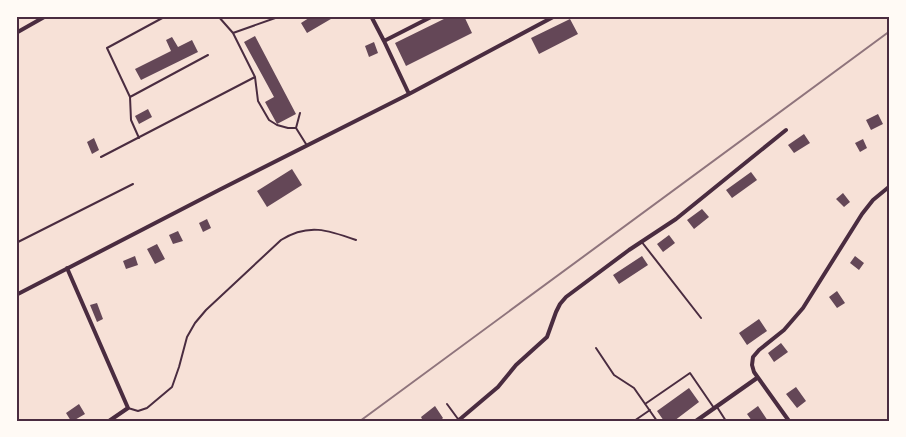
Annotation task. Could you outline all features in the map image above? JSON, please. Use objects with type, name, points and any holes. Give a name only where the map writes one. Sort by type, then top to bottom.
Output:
[{"type":"street","points":[[16,33],[46,16]]},
{"type":"street","points":[[371,16],[409,94]]},
{"type":"street","points":[[384,41],[433,16]]},
{"type":"street","points":[[16,295],[409,94],[555,16]]},
{"type":"street","points":[[458,421],[498,387],[516,365],[547,338],[556,312],[566,297],[628,250],[676,219],[786,130]]},
{"type":"street","points":[[789,421],[757,378],[752,365],[753,357],[784,330],[803,308],[862,214],[873,200],[890,186]]},
{"type":"street","points":[[67,268],[128,408],[109,421]]},
{"type":"street","points":[[696,421],[757,378]]},
{"type":"lane","points":[[139,138],[131,120],[130,97],[107,48],[166,16]]},
{"type":"lane","points":[[218,16],[233,34],[255,77],[258,101],[269,120],[277,125],[296,128]]},
{"type":"lane","points":[[233,34],[281,16]]},
{"type":"lane","points":[[130,97],[208,55]]},
{"type":"lane","points":[[101,157],[255,77]]},
{"type":"lane","points":[[300,113],[296,128],[307,145]]},
{"type":"lane","points":[[16,243],[133,184]]},
{"type":"lane","points":[[128,408],[138,411],[147,408],[172,387],[180,367],[187,337],[195,323],[206,310],[281,240],[290,234],[304,229],[325,230],[356,240]]},
{"type":"lane","points":[[641,241],[701,318]]},
{"type":"lane","points":[[596,348],[614,375],[634,388],[657,421]]},
{"type":"lane","points":[[645,404],[690,373],[726,421]]},
{"type":"lane","points":[[447,404],[458,421]]},
{"type":"lane","points":[[634,421],[650,410]]},
{"type":"building","points":[[312,16],[336,16],[307,33],[301,23]]},
{"type":"building","points":[[450,16],[464,16],[472,33],[406,66],[395,43]]},
{"type":"building","points":[[570,19],[578,34],[539,54],[531,38]]},
{"type":"building","points":[[255,36],[296,114],[277,124],[265,102],[274,97],[244,42]]},
{"type":"building","points":[[172,37],[178,47],[192,40],[198,52],[141,80],[135,69],[171,51],[166,40]]},
{"type":"building","points":[[374,42],[378,53],[369,57],[365,46]]},
{"type":"building","points":[[148,109],[152,117],[139,124],[135,116]]},
{"type":"building","points":[[878,114],[883,124],[871,130],[866,120]]},
{"type":"building","points":[[804,134],[810,143],[794,153],[788,145]]},
{"type":"building","points":[[94,138],[99,150],[92,154],[87,142]]},
{"type":"building","points":[[863,139],[867,148],[860,152],[855,143]]},
{"type":"building","points":[[292,169],[302,185],[267,207],[257,191]]},
{"type":"building","points":[[751,172],[757,180],[732,198],[726,190]]},
{"type":"building","points":[[843,193],[850,202],[844,207],[836,199]]},
{"type":"building","points":[[702,209],[709,217],[694,229],[687,220]]},
{"type":"building","points":[[207,219],[211,228],[203,232],[199,223]]},
{"type":"building","points":[[178,231],[183,241],[173,244],[169,235]]},
{"type":"building","points":[[669,235],[675,243],[663,252],[657,244]]},
{"type":"building","points":[[157,244],[165,259],[155,264],[147,249]]},
{"type":"building","points":[[135,256],[138,265],[126,269],[123,261]]},
{"type":"building","points":[[642,256],[648,265],[619,284],[613,275]]},
{"type":"building","points":[[855,256],[864,263],[859,270],[850,263]]},
{"type":"building","points":[[837,291],[845,303],[837,308],[829,297]]},
{"type":"building","points":[[97,303],[103,319],[97,322],[90,305]]},
{"type":"building","points":[[759,319],[767,331],[747,345],[739,333]]},
{"type":"building","points":[[781,343],[788,352],[774,362],[768,353]]},
{"type":"building","points":[[796,387],[806,401],[797,408],[786,394]]},
{"type":"building","points":[[689,388],[699,402],[674,421],[664,421],[657,411]]},
{"type":"building","points":[[79,404],[85,414],[71,421],[66,413]]},
{"type":"building","points":[[435,406],[443,418],[440,421],[423,421],[421,417]]},
{"type":"building","points":[[758,406],[768,421],[752,421],[747,414]]},
{"type":"railway","points":[[360,421],[890,31]]}]
